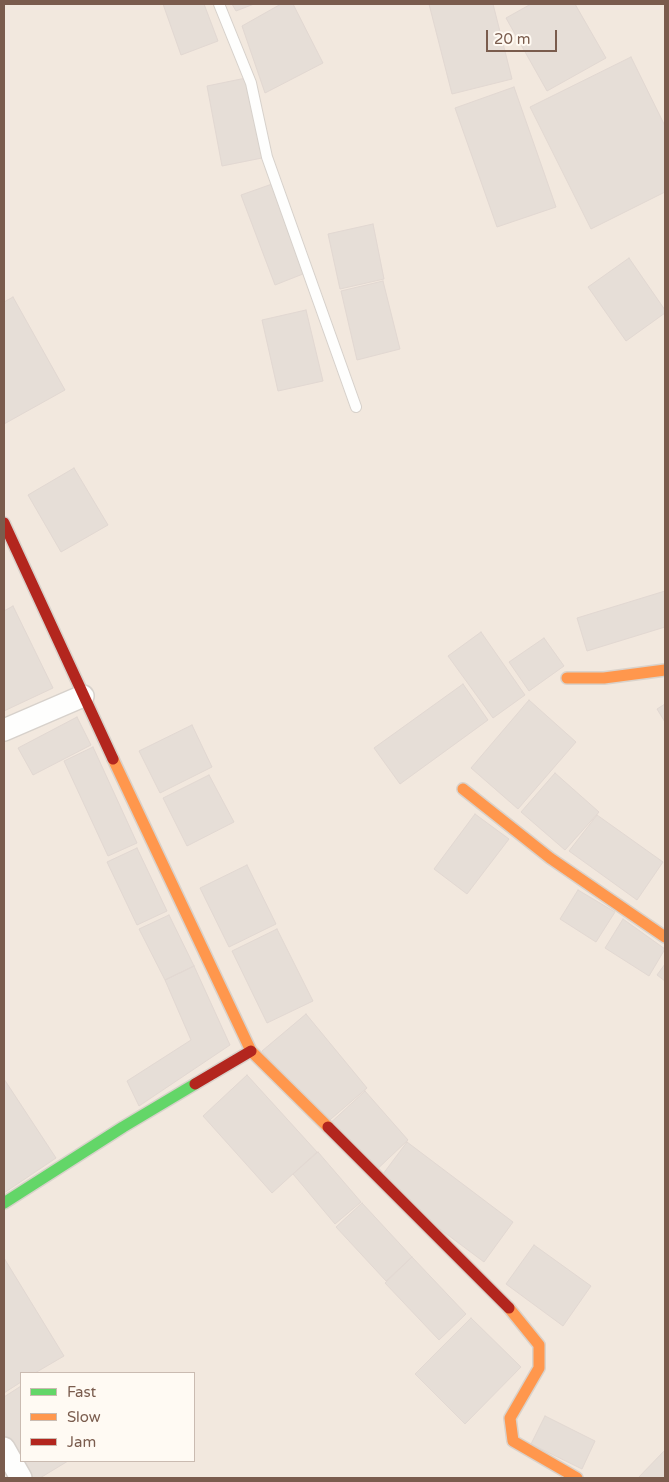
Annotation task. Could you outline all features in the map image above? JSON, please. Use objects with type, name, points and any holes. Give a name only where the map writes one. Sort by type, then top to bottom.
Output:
[{"type":"street","points":[[4,523],[83,696],[251,1051],[516,1314],[539,1345],[539,1368],[510,1418],[513,1441],[577,1478]]},
{"type":"street","points":[[567,678],[604,678],[665,670]]},
{"type":"street","points":[[4,730],[83,696]]},
{"type":"street","points":[[463,789],[550,858],[665,937]]},
{"type":"street","points":[[4,1203],[124,1127],[251,1051]]},
{"type":"street","points":[[4,1448],[21,1478]]},
{"type":"lane","points":[[219,4],[251,82],[267,157],[356,407]]},
{"type":"shaded area","points":[[4,4],[665,4],[665,1478],[4,1478]]},
{"type":"building","points":[[163,4],[204,4],[218,41],[181,55]]},
{"type":"building","points":[[232,4],[254,4],[236,11]]},
{"type":"building","points":[[281,4],[293,4],[323,63],[265,93],[242,26]]},
{"type":"building","points":[[429,4],[493,4],[512,79],[452,94]]},
{"type":"building","points":[[531,4],[575,4],[606,58],[547,91],[506,18]]},
{"type":"building","points":[[631,57],[665,126],[665,192],[591,229],[530,107]]},
{"type":"building","points":[[246,78],[262,158],[222,166],[207,86]]},
{"type":"building","points":[[514,87],[556,207],[497,227],[455,108]]},
{"type":"building","points":[[275,183],[308,272],[275,285],[241,195]]},
{"type":"building","points":[[373,224],[384,279],[340,289],[328,234]]},
{"type":"building","points":[[629,258],[665,310],[665,313],[626,341],[588,287]]},
{"type":"building","points":[[383,281],[400,349],[357,360],[341,291]]},
{"type":"building","points":[[13,297],[65,390],[4,424],[4,302]]},
{"type":"building","points":[[306,310],[323,381],[278,391],[262,320]]},
{"type":"building","points":[[74,468],[108,525],[61,552],[28,495]]},
{"type":"building","points":[[665,591],[665,627],[587,651],[577,618]]},
{"type":"building","points":[[13,606],[53,688],[4,711],[4,611]]},
{"type":"building","points":[[481,632],[525,695],[493,718],[448,656]]},
{"type":"building","points":[[544,638],[564,666],[529,691],[509,662]]},
{"type":"building","points":[[463,684],[488,720],[400,784],[374,748]]},
{"type":"building","points":[[529,700],[576,742],[518,809],[471,768]]},
{"type":"building","points":[[665,704],[665,722],[657,709]]},
{"type":"building","points":[[77,717],[91,745],[33,775],[18,748]]},
{"type":"building","points":[[192,725],[212,767],[160,793],[139,751]]},
{"type":"building","points":[[93,747],[137,843],[108,856],[64,761]]},
{"type":"building","points":[[555,773],[599,812],[565,850],[521,812]]},
{"type":"building","points":[[209,775],[234,822],[187,846],[163,798]]},
{"type":"building","points":[[475,814],[509,839],[467,894],[434,869]]},
{"type":"building","points":[[597,815],[663,862],[637,900],[569,851]]},
{"type":"building","points":[[137,848],[167,911],[137,925],[107,862]]},
{"type":"building","points":[[247,865],[276,924],[229,947],[200,888]]},
{"type":"building","points":[[578,890],[615,912],[596,942],[560,919]]},
{"type":"building","points":[[169,915],[194,966],[165,980],[139,929]]},
{"type":"building","points":[[623,919],[665,949],[649,976],[605,948]]},
{"type":"building","points":[[277,929],[313,1001],[267,1023],[232,951]]},
{"type":"building","points":[[665,964],[665,981],[657,975]]},
{"type":"building","points":[[194,966],[230,1045],[139,1106],[127,1081],[191,1040],[165,980]]},
{"type":"building","points":[[306,1014],[367,1088],[324,1125],[262,1051]]},
{"type":"building","points":[[247,1075],[317,1152],[272,1193],[203,1116]]},
{"type":"building","points":[[4,1079],[56,1158],[4,1193]]},
{"type":"building","points":[[365,1091],[408,1140],[370,1176],[326,1127]]},
{"type":"building","points":[[407,1142],[513,1222],[484,1262],[377,1182]]},
{"type":"building","points":[[318,1152],[361,1202],[335,1224],[293,1174]]},
{"type":"building","points":[[362,1203],[412,1257],[386,1281],[336,1227]]},
{"type":"building","points":[[534,1245],[591,1286],[563,1326],[506,1284]]},
{"type":"building","points":[[412,1257],[466,1314],[439,1340],[385,1283]]},
{"type":"building","points":[[4,1258],[64,1356],[37,1372],[20,1372],[20,1383],[4,1393]]},
{"type":"building","points":[[471,1318],[521,1367],[465,1424],[415,1374]]},
{"type":"building","points":[[20,1387],[20,1461],[4,1435],[4,1397]]},
{"type":"building","points":[[545,1416],[595,1441],[582,1469],[531,1444]]},
{"type":"building","points":[[665,1450],[665,1478],[638,1478]]},
{"type":"building","points":[[20,1462],[66,1462],[40,1478],[30,1478]]},
{"type":"traffic: fast","points":[[4,1203],[123,1127],[195,1084]]},
{"type":"traffic: slow","points":[[567,678],[604,678],[665,670]]},
{"type":"traffic: slow","points":[[113,759],[251,1051],[328,1127]]},
{"type":"traffic: slow","points":[[463,789],[550,858],[665,937]]},
{"type":"traffic: slow","points":[[509,1308],[539,1345],[539,1368],[510,1418],[513,1441],[577,1478]]},
{"type":"traffic: jam","points":[[4,523],[113,759]]},
{"type":"traffic: jam","points":[[195,1084],[251,1051]]},
{"type":"traffic: jam","points":[[328,1127],[509,1308]]}]
